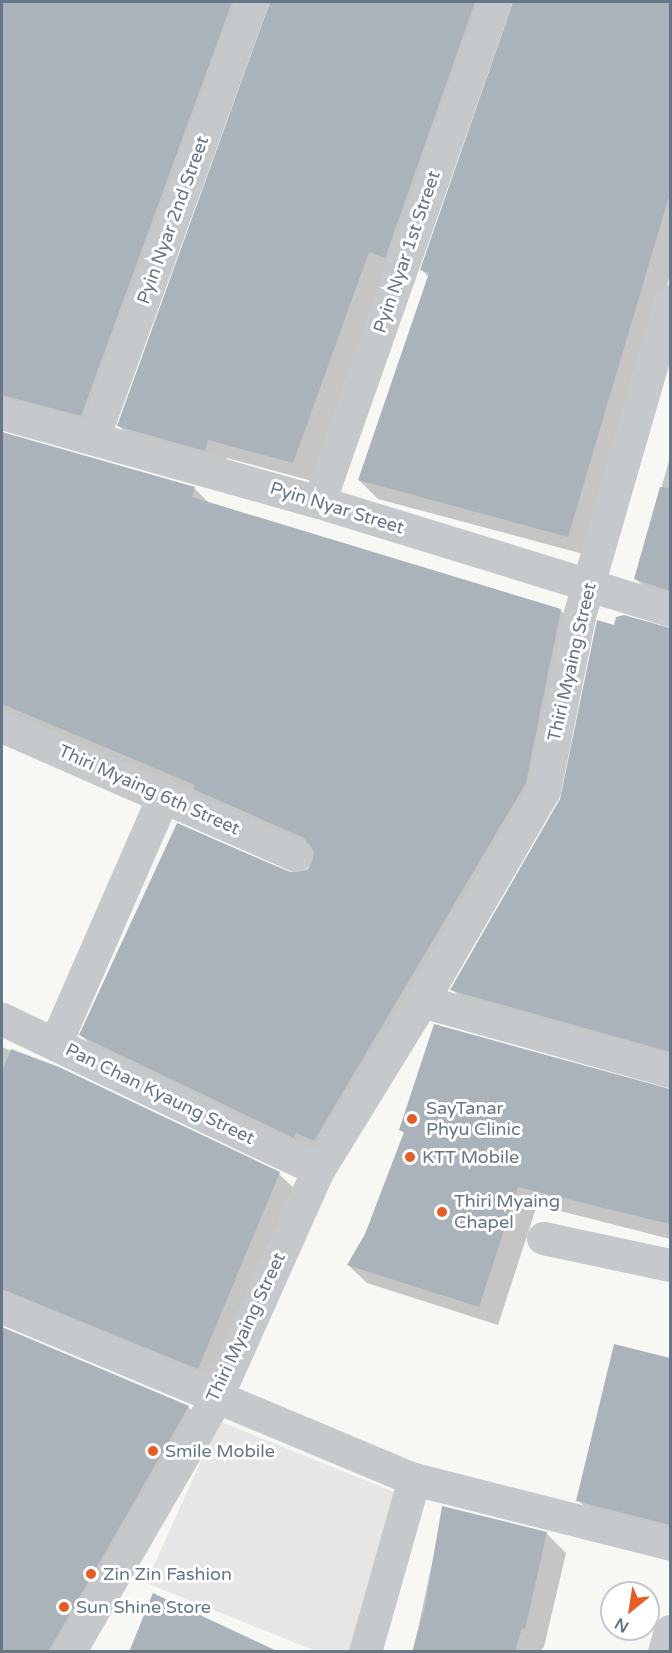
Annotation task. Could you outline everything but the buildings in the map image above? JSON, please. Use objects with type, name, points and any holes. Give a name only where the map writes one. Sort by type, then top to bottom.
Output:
[{"type":"street","name":"Pyin Nyar 2nd Street","points":[[93,438],[252,2]]},
{"type":"street","name":"Pyin Nyar 1st Street","points":[[319,502],[495,2]]},
{"type":"street","name":"Thiri Myaing Street","points":[[69,1652],[216,1398],[318,1170],[422,1001],[544,790],[588,587],[670,301]]},
{"type":"street","name":"Pyin Nyar Street","points":[[2,413],[319,502],[588,587],[670,610]]},
{"type":"street","name":"Thiri Myaing 6th Street","points":[[2,726],[164,794],[296,855]]},
{"type":"street","points":[[55,1044],[164,794]]},
{"type":"street","points":[[422,1001],[670,1071]]},
{"type":"street","name":"Pan Chan Kyaung Street","points":[[2,1019],[318,1170]]},
{"type":"street","points":[[543,1238],[670,1265]]},
{"type":"street","points":[[2,1307],[414,1479],[670,1544]]},
{"type":"street","points":[[365,1652],[414,1479]]},
{"type":"street","points":[[664,1652],[670,1631]]},
{"type":"shaded area","points":[[219,1421],[421,1503],[370,1651],[316,1651],[146,1583]]},
{"type":"place","name":"SayTanar Phyu Clinic","points":[[412,1119]]},
{"type":"place","name":"KTT Mobile","points":[[410,1157]]},
{"type":"place","name":"Thiri Myaing Chapel","points":[[442,1212]]},
{"type":"place","name":"Smile Mobile","points":[[153,1451]]},
{"type":"place","name":"Zin Zin Fashion","points":[[91,1574]]},
{"type":"place","name":"Sun Shine Store","points":[[64,1607]]}]
